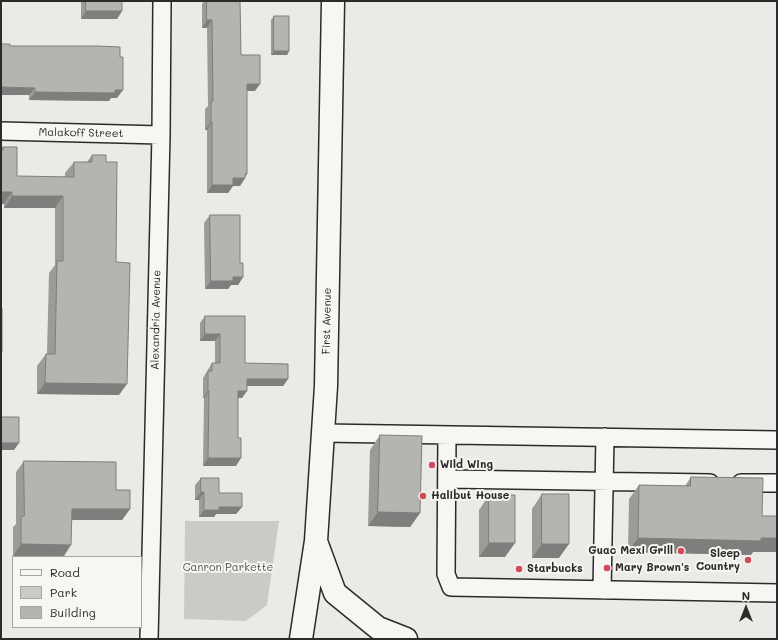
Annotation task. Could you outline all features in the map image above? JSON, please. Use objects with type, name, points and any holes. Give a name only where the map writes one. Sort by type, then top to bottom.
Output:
[{"type":"main road","name":"First Avenue","points":[[301,639],[316,541],[326,386],[333,1]]},
{"type":"main road","points":[[316,541],[335,593],[378,628],[406,639]]},
{"type":"street","name":"Alexandria Avenue","points":[[149,639],[162,1]]},
{"type":"street","name":"Malakoff Street","points":[[1,131],[160,135]]},
{"type":"street","points":[[323,433],[777,440]]},
{"type":"street","points":[[447,435],[446,574],[451,587],[777,592]]},
{"type":"street","points":[[602,590],[606,437]]},
{"type":"street","points":[[446,479],[777,483]]},
{"type":"green space","name":"Canron Parkette","points":[[185,521],[279,521],[267,605],[246,621],[184,619]]},
{"type":"building","points":[[86,1],[122,1],[122,11],[86,11]]},
{"type":"building","points":[[207,1],[240,1],[241,55],[260,55],[260,84],[247,84],[247,174],[245,174],[245,178],[233,178],[233,185],[212,185],[212,20],[207,20]]},
{"type":"building","points":[[274,16],[289,16],[289,51],[274,51]]},
{"type":"building","points":[[1,44],[10,44],[10,46],[120,47],[120,57],[123,57],[123,90],[115,90],[115,93],[35,92],[35,88],[1,87]]},
{"type":"building","points":[[3,147],[17,147],[17,176],[74,177],[74,162],[92,162],[92,155],[106,155],[106,162],[117,162],[116,262],[130,263],[127,384],[45,383],[46,354],[55,354],[57,261],[63,261],[63,196],[12,196],[12,192],[1,192],[1,150],[3,150]]},
{"type":"building","points":[[210,215],[240,215],[240,263],[243,263],[243,277],[233,277],[233,281],[211,281]]},
{"type":"building","points":[[2,308],[2,352],[1,352]]},
{"type":"building","points":[[205,316],[245,316],[245,363],[288,364],[288,379],[247,379],[247,391],[238,391],[238,438],[241,438],[241,458],[208,458],[208,371],[212,371],[212,363],[220,363],[220,334],[205,334]]},
{"type":"building","points":[[1,417],[19,417],[19,443],[1,443]]},
{"type":"building","points":[[380,435],[422,436],[420,513],[378,512]]},
{"type":"building","points":[[24,461],[116,462],[116,490],[130,490],[130,509],[72,509],[71,545],[21,544],[21,516],[24,516]]},
{"type":"building","points":[[691,477],[763,478],[762,516],[777,516],[777,538],[761,538],[761,541],[638,538],[639,485],[690,486]]},
{"type":"building","points":[[201,478],[219,478],[219,493],[242,493],[242,507],[219,507],[219,510],[204,510],[204,492],[201,492]]},
{"type":"building","points":[[542,494],[569,494],[569,544],[542,544]]},
{"type":"building","points":[[489,495],[515,495],[515,543],[489,543]]},
{"type":"place","name":"Wild Wing","points":[[432,465]]},
{"type":"place","name":"Halibut House","points":[[423,496]]},
{"type":"place","name":"Guac Mexi Grill","points":[[681,551]]},
{"type":"place","name":"Sleep Country","points":[[748,560]]},
{"type":"place","name":"Mary Brown's","points":[[607,568]]},
{"type":"place","name":"Starbucks","points":[[519,569]]}]
